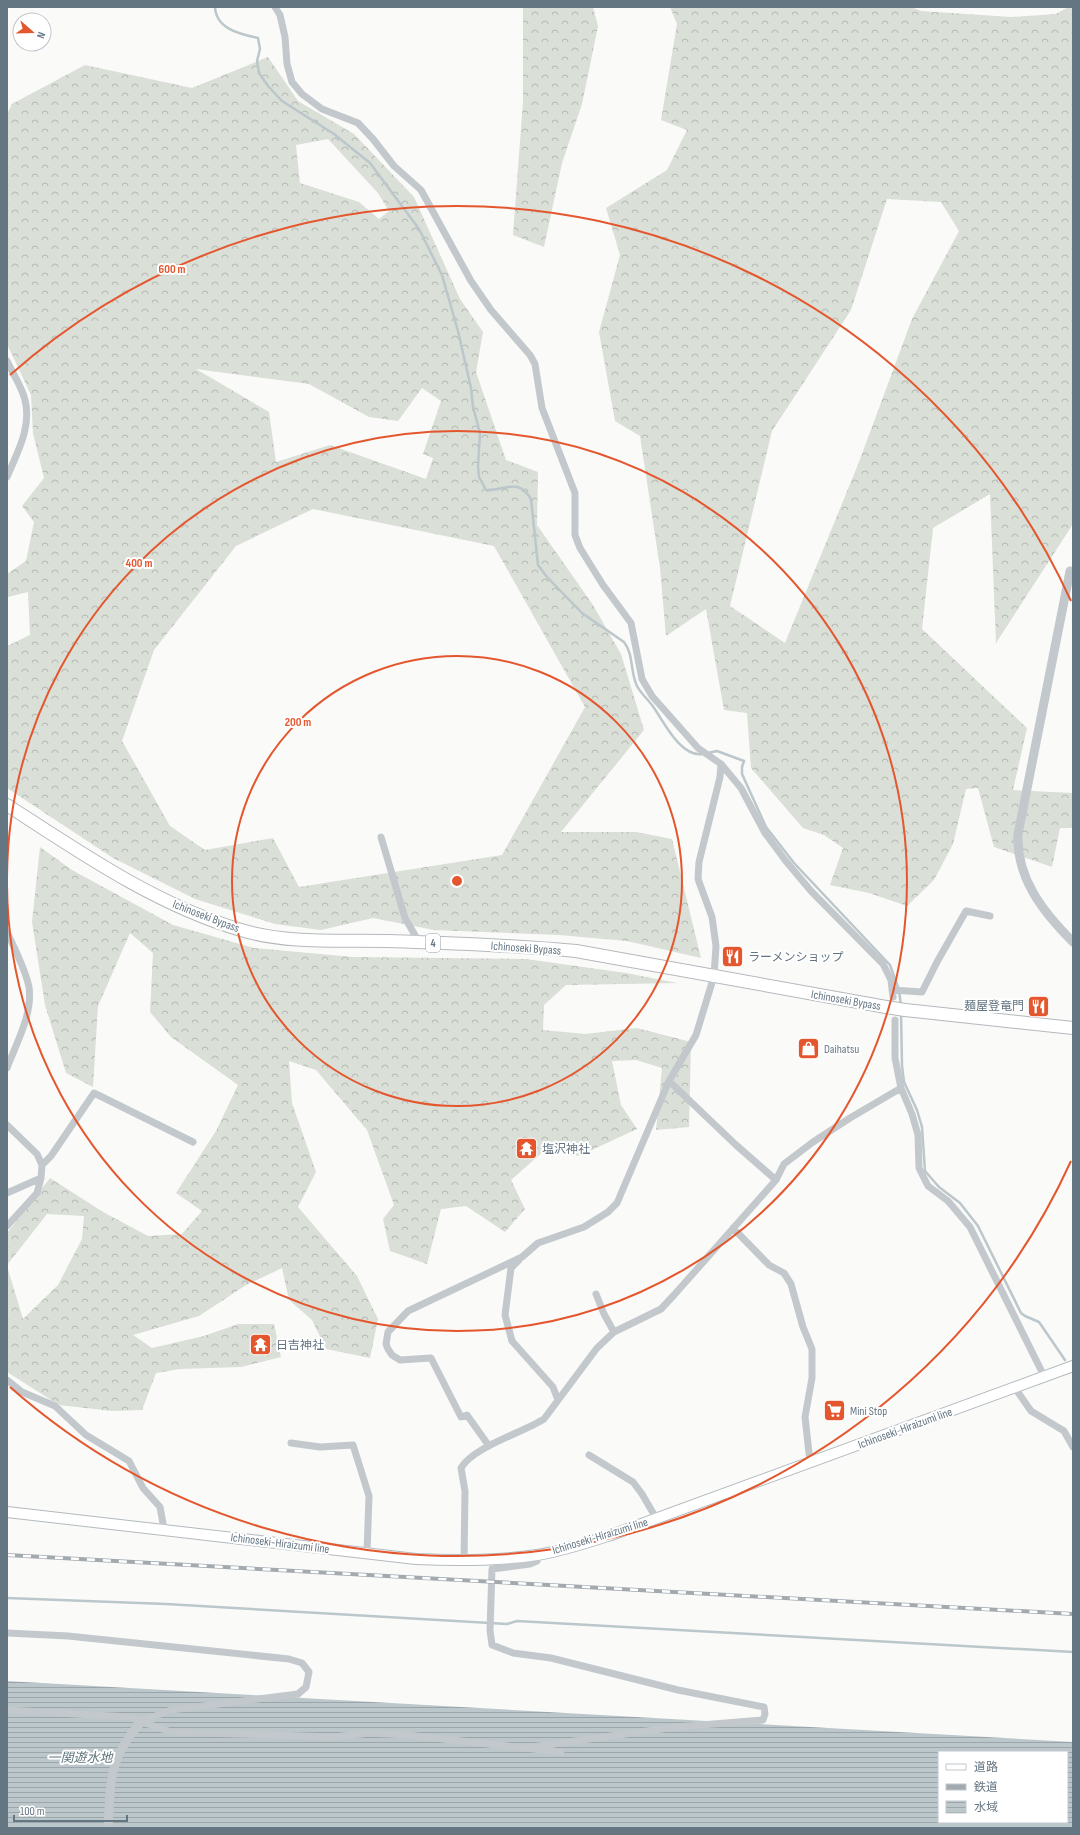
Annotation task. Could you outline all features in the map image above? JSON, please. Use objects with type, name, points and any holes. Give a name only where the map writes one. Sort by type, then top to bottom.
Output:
[{"type":"highway","name":"Ichinoseki Bypass","points":[[7,805],[58,838],[144,889],[182,909],[242,930],[278,937],[309,940],[420,942],[529,947],[576,951],[714,976],[890,998],[905,1010],[1073,1028]]},
{"type":"main road","name":"Ichinoseki-Hiraizumi line","points":[[7,1512],[416,1559],[464,1561],[497,1560],[539,1554],[574,1546],[656,1518],[1073,1366]]},
{"type":"street","points":[[275,7],[280,15],[287,64],[292,82],[302,94],[322,109],[358,123],[374,139],[394,166],[422,190],[471,281],[491,310],[530,355],[535,364],[542,408],[575,494],[575,534],[580,548],[603,585],[631,624],[642,679],[652,696],[701,750],[721,764],[741,788],[764,833],[785,860],[816,896],[883,964],[891,980],[890,998],[922,992],[966,911],[990,916]]},
{"type":"street","points":[[7,361],[25,399],[28,417],[25,433],[7,477]]},
{"type":"street","points":[[1070,571],[1018,834],[1017,849],[1021,867],[1046,914],[1073,942]]},
{"type":"street","points":[[558,1400],[553,1387],[512,1340],[505,1315],[511,1268],[522,1256],[538,1243],[584,1227],[608,1212],[617,1203],[668,1081],[696,1035],[714,976],[716,946],[712,917],[698,879],[699,862],[720,777],[721,764]]},
{"type":"street","points":[[381,837],[405,918],[420,942]]},
{"type":"street","points":[[7,932],[21,962],[29,989],[28,1007],[7,1068]]},
{"type":"street","points":[[895,1020],[895,1058],[901,1088],[912,1114],[918,1135],[919,1168],[928,1186],[948,1201],[970,1227],[1044,1376]]},
{"type":"street","points":[[668,1081],[736,1145],[776,1180]]},
{"type":"street","points":[[464,1561],[465,1491],[461,1468],[466,1460],[489,1446],[532,1426],[544,1418],[597,1348],[614,1332],[661,1309],[776,1180],[784,1164],[813,1142],[901,1088]]},
{"type":"street","points":[[42,1165],[51,1156],[94,1093],[192,1142]]},
{"type":"street","points":[[7,1125],[37,1154],[42,1165],[41,1178],[37,1193],[7,1226]]},
{"type":"street","points":[[7,1193],[41,1178]]},
{"type":"street","points":[[733,1228],[769,1265],[784,1273],[791,1284],[803,1327],[812,1349],[812,1378],[805,1417],[810,1462]]},
{"type":"street","points":[[489,1446],[467,1415],[461,1417],[431,1358],[400,1360],[392,1355],[386,1344],[388,1332],[408,1311],[522,1256]]},
{"type":"street","points":[[596,1294],[604,1314],[614,1332]]},
{"type":"street","points":[[7,1380],[22,1392],[55,1406],[86,1435],[129,1461],[143,1488],[160,1507],[164,1529]]},
{"type":"street","points":[[1015,1388],[1031,1411],[1064,1430],[1073,1447]]},
{"type":"street","points":[[291,1443],[320,1447],[353,1445],[369,1496],[367,1553]]},
{"type":"street","points":[[588,1455],[633,1482],[656,1518]]},
{"type":"street","points":[[524,1748],[676,1727],[764,1720],[765,1714],[764,1707],[678,1690],[551,1658],[513,1653],[492,1645],[490,1619],[492,1569],[530,1564],[537,1561],[539,1554]]},
{"type":"street","points":[[7,1633],[68,1636],[289,1659],[302,1663],[308,1672],[306,1687],[298,1694],[171,1710],[142,1721],[130,1734],[115,1762],[111,1781],[108,1828]]},
{"type":"street","points":[[7,1710],[128,1717],[171,1732],[334,1737],[370,1732],[561,1752]]},
{"type":"green space","points":[[523,7],[593,7],[598,26],[582,104],[562,163],[544,247],[513,235],[523,102]]},
{"type":"green space","points":[[670,7],[911,7],[921,11],[1011,17],[1056,14],[1068,7],[1073,7],[1073,524],[996,643],[990,494],[933,528],[922,629],[1027,728],[1013,790],[1073,793],[1073,828],[1060,828],[1052,867],[994,847],[978,788],[966,789],[953,844],[934,880],[907,906],[869,893],[830,885],[843,848],[824,835],[803,828],[751,768],[747,713],[724,710],[706,609],[666,636],[660,568],[640,436],[615,421],[599,332],[620,255],[606,208],[667,170],[687,130],[661,120],[677,24]],"holes":[[[887,199],[941,202],[959,231],[912,319],[859,462],[785,643],[730,606],[772,431],[851,310]]]},
{"type":"green space","points":[[268,57],[298,101],[354,134],[414,197],[460,299],[483,332],[476,372],[506,460],[538,472],[537,525],[593,605],[621,654],[644,730],[561,832],[636,832],[672,839],[701,958],[627,941],[559,935],[434,930],[373,918],[321,930],[275,924],[195,899],[113,858],[7,788],[7,646],[30,635],[28,592],[8,597],[7,574],[26,561],[34,522],[22,506],[44,478],[33,433],[31,395],[7,344],[7,114],[12,104],[85,65],[192,88]],"holes":[[[328,139],[378,193],[389,211],[379,219],[359,202],[300,183],[296,145]],[[196,369],[309,384],[369,417],[398,421],[422,388],[441,401],[423,454],[433,458],[426,479],[330,445],[276,462],[269,412]],[[313,509],[494,546],[585,707],[502,855],[299,887],[273,838],[205,850],[170,826],[122,741],[154,650],[236,546]]]},
{"type":"green space","points":[[40,847],[72,870],[173,925],[254,948],[353,957],[526,959],[626,973],[677,983],[566,985],[544,1005],[543,1030],[585,1034],[637,1028],[691,1042],[689,1127],[656,1130],[662,1068],[636,1060],[612,1061],[621,1105],[637,1129],[579,1156],[545,1150],[511,1180],[525,1209],[505,1232],[466,1206],[441,1209],[427,1264],[390,1251],[383,1219],[394,1205],[367,1130],[316,1070],[289,1061],[292,1103],[316,1172],[298,1207],[357,1276],[378,1319],[370,1358],[326,1349],[312,1320],[289,1300],[282,1268],[246,1285],[199,1316],[133,1335],[152,1348],[204,1336],[238,1324],[274,1324],[281,1357],[241,1367],[180,1369],[156,1373],[142,1410],[112,1411],[59,1405],[7,1372],[7,1266],[23,1319],[58,1285],[82,1239],[84,1216],[47,1214],[7,1265],[7,1233],[50,1178],[103,1212],[148,1236],[182,1234],[202,1211],[176,1193],[216,1131],[238,1085],[171,1037],[150,1012],[153,953],[130,933],[98,1006],[93,1087],[66,1073],[45,1005],[32,922]]},
{"type":"water","name":"一関遊水地","points":[[7,1681],[1073,1742],[1073,1828],[7,1828]]},
{"type":"waterway","points":[[215,7],[216,14],[224,25],[244,35],[258,38],[260,49],[257,61],[259,73],[268,86],[282,101],[334,134],[370,163],[419,229],[442,275],[458,331],[471,388],[473,407],[480,433],[478,466],[479,477],[486,490],[516,487],[521,488],[526,492],[531,499],[538,565],[547,577],[582,613],[624,642],[631,658],[633,675],[639,689],[680,745],[695,754],[703,754]]},
{"type":"waterway","points":[[708,753],[717,751],[744,761],[742,774],[766,827],[794,863],[890,965],[899,990],[901,1006]]},
{"type":"waterway","points":[[901,1013],[902,1066],[904,1082],[917,1110],[922,1127],[925,1171],[939,1187],[960,1203],[978,1226],[1021,1313],[1039,1322],[1065,1360]]},
{"type":"waterway","points":[[7,1598],[166,1604],[507,1624],[517,1621],[1073,1652]]},
{"type":"railway","points":[[7,1555],[1073,1614]]},
{"type":"place","name":"ラーメンショップ","points":[[732,957]]},
{"type":"place","name":"麺屋登竜門","points":[[1039,1006]]},
{"type":"place","name":"Daihatsu","points":[[808,1049]]},
{"type":"place","name":"塩沢神社","points":[[526,1149]]},
{"type":"place","name":"日吉神社","points":[[260,1345]]},
{"type":"place","name":"Mini Stop","points":[[834,1411]]}]
